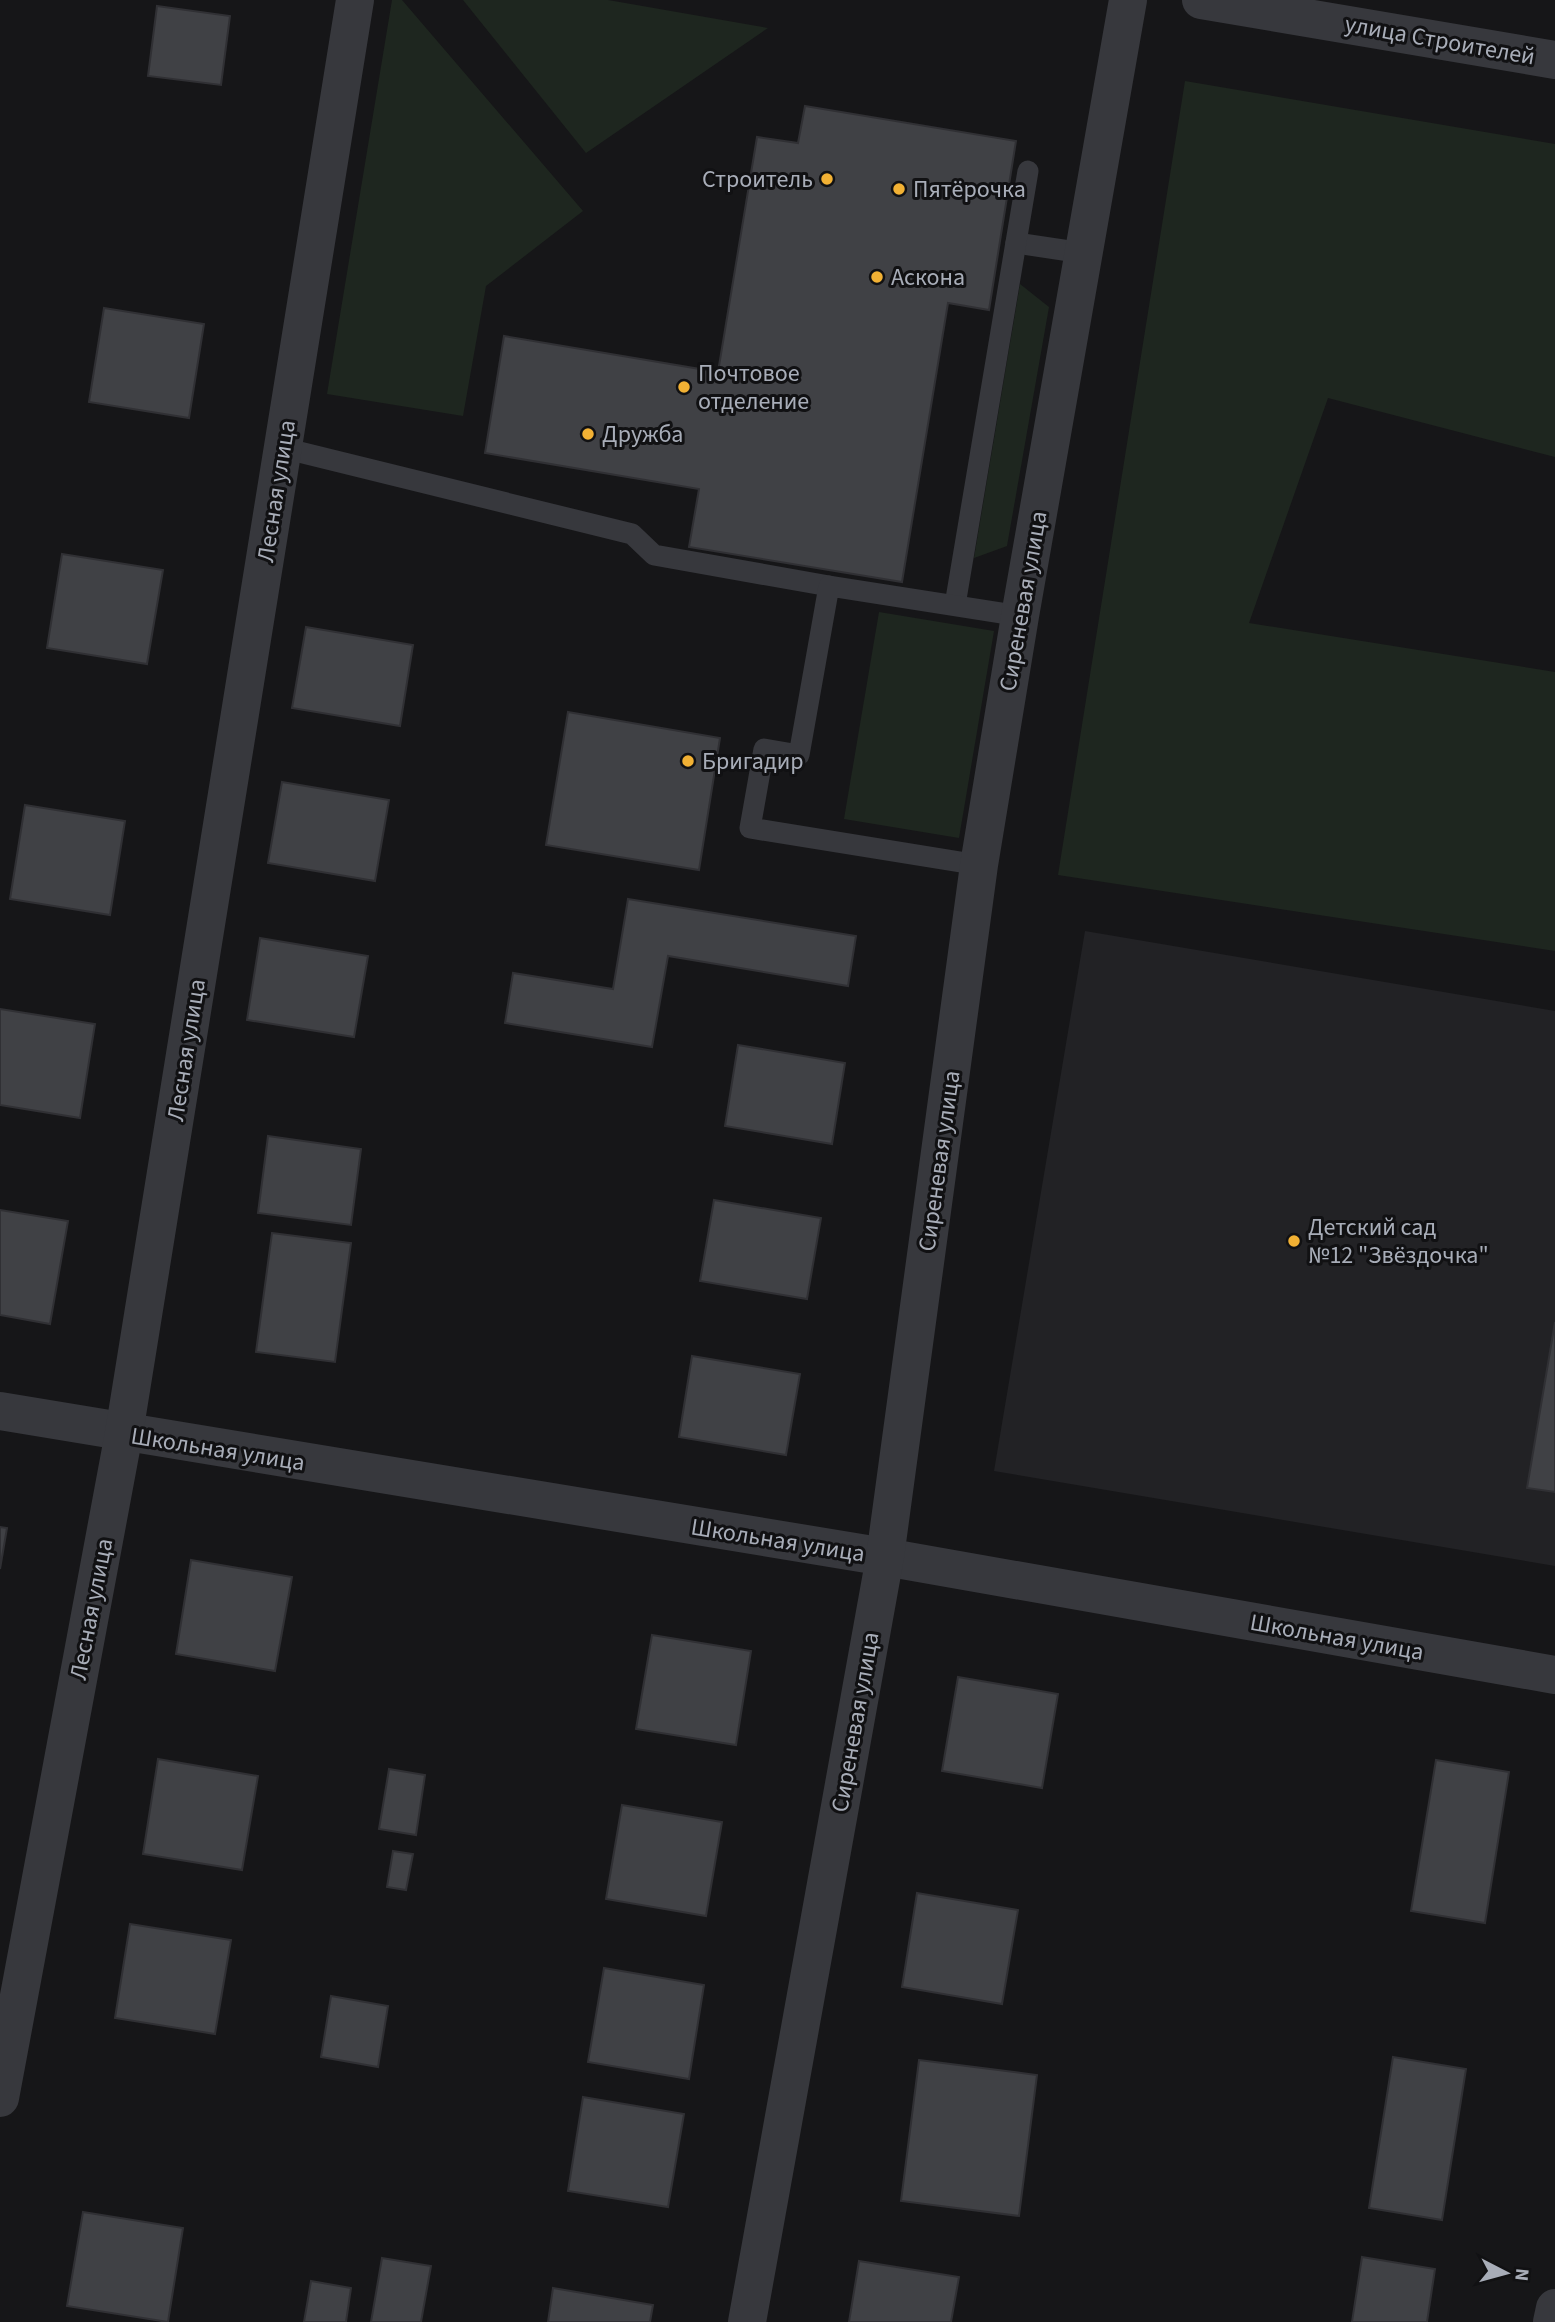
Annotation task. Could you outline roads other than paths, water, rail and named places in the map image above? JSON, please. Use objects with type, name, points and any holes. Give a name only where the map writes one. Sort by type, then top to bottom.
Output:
[{"type":"street","name":"Лесная улица","points":[[0,2098],[124,1433],[355,0]]},
{"type":"street","name":"Сиреневая улица","points":[[747,2322],[885,1557],[979,865],[1128,0]]},
{"type":"street","name":"улица Строителей","points":[[1201,0],[1555,60]]},
{"type":"street","name":"Школьная улица","points":[[0,1411],[885,1557],[1555,1675]]},
{"type":"street","points":[[1552,2322],[1555,2308]]},
{"type":"lane","points":[[955,605],[1028,171]]},
{"type":"lane","points":[[1016,243],[1083,253]]},
{"type":"lane","points":[[283,448],[632,534],[654,555],[829,586],[1020,615]]},
{"type":"lane","points":[[829,586],[799,755],[764,749],[750,828],[979,865]]},
{"type":"place","name":"Строитель","points":[[827,179]]},
{"type":"place","name":"Пятёрочка","points":[[899,189]]},
{"type":"place","name":"Аскона","points":[[877,277]]},
{"type":"place","name":"Почтовое отделение","points":[[684,387]]},
{"type":"place","name":"Дружба","points":[[588,434]]},
{"type":"place","name":"Бригадир","points":[[688,761]]},
{"type":"place","name":"Детский сад №12 \"Звёздочка\"","points":[[1294,1241]]}]
